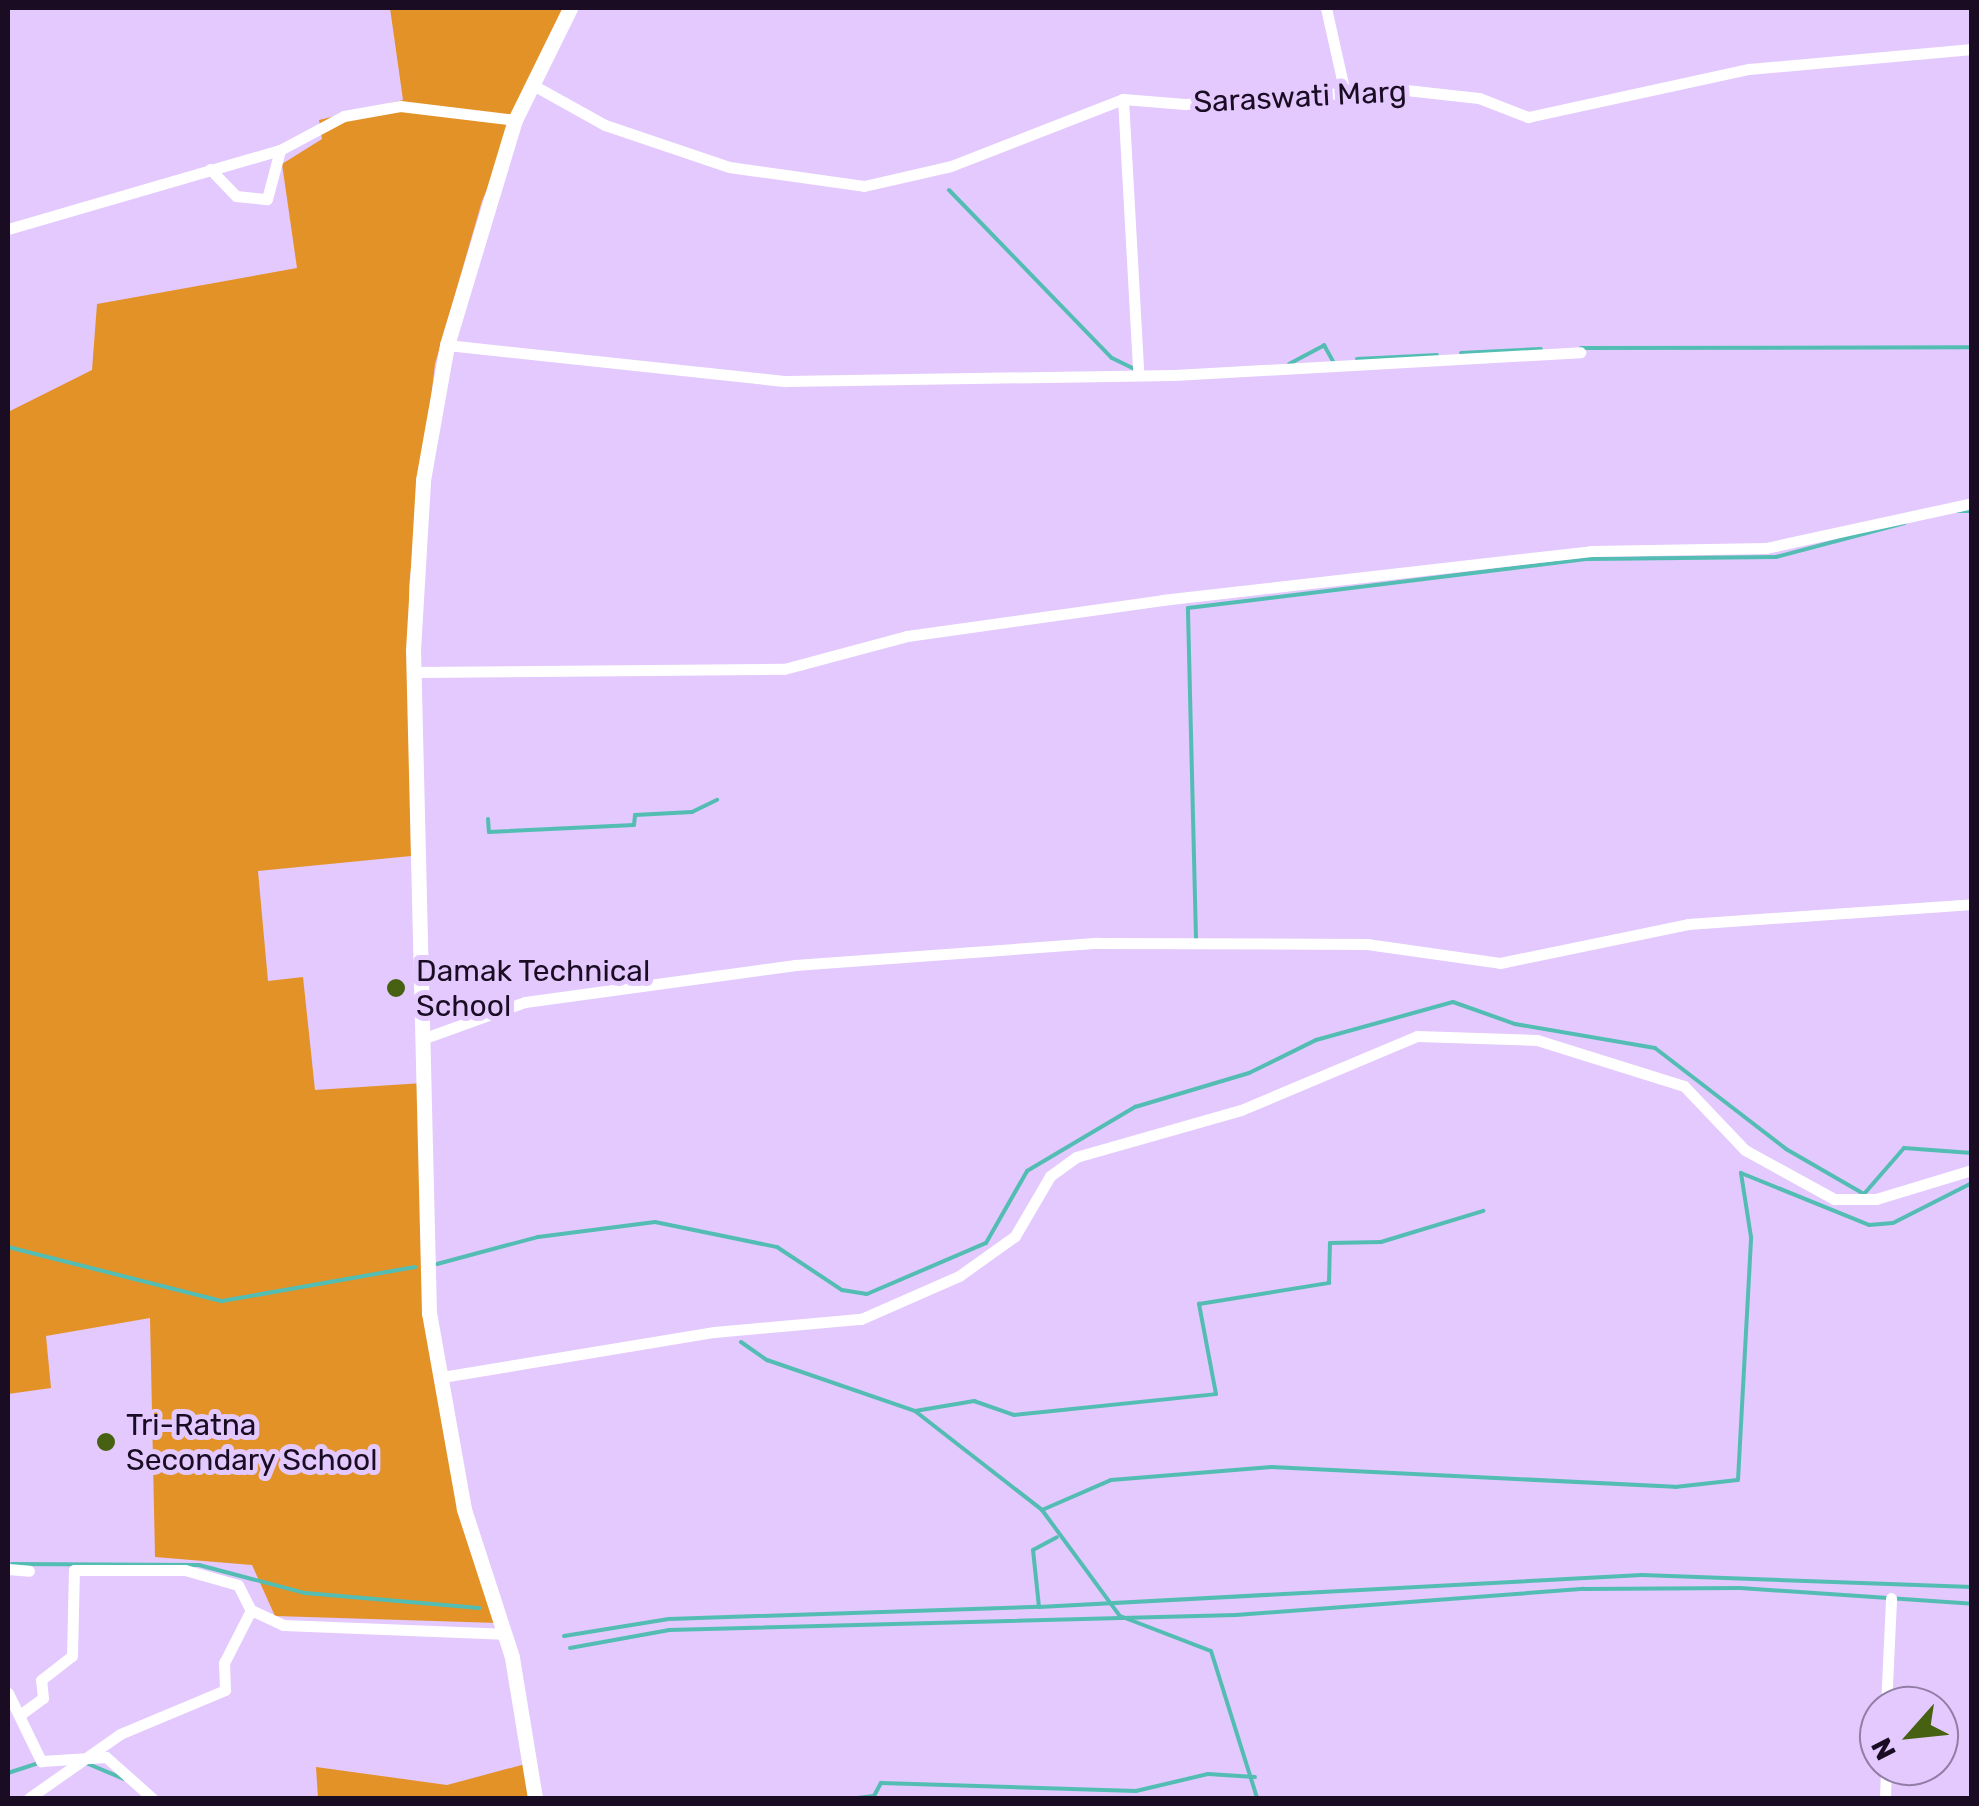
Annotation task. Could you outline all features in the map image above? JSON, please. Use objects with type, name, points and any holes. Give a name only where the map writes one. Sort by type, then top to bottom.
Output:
[{"type":"street","points":[[535,1798],[503,1634],[464,1509],[426,1278],[413,672],[421,498],[446,345],[515,120],[570,8]]},
{"type":"street","points":[[1326,8],[1345,93]]},
{"type":"street","name":"Saraswati Marg","points":[[533,85],[605,124],[728,167],[864,186],[951,166],[1123,98],[1185,104],[1345,93],[1450,92],[1528,117],[1749,70],[1972,49]]},
{"type":"street","points":[[1123,98],[1138,370]]},
{"type":"street","points":[[8,229],[280,150],[344,116],[400,106],[515,120]]},
{"type":"street","points":[[210,169],[236,196],[267,199],[280,150]]},
{"type":"street","points":[[446,345],[786,381],[1138,370],[1286,371],[1580,352]]},
{"type":"street","points":[[413,672],[784,669],[907,636],[1162,600],[1591,550],[1766,548],[1972,503]]},
{"type":"street","points":[[422,1039],[525,1002],[795,965],[1097,943],[1367,944],[1500,963],[1688,924],[1972,904]]},
{"type":"street","points":[[442,1376],[714,1332],[861,1319],[959,1276],[1015,1236],[1050,1176],[1076,1158],[1241,1110],[1416,1036],[1537,1040],[1684,1086],[1745,1150],[1834,1198],[1876,1199],[1972,1170]]},
{"type":"street","points":[[8,1569],[28,1571]]},
{"type":"street","points":[[20,1714],[43,1698],[40,1680],[72,1656],[74,1570],[185,1570],[238,1585],[251,1610],[283,1625],[503,1634]]},
{"type":"street","points":[[1887,1686],[1891,1598]]},
{"type":"street","points":[[29,1798],[89,1754],[225,1690],[224,1663],[251,1610]]},
{"type":"street","points":[[8,1693],[42,1761],[89,1754],[124,1766],[152,1798]]},
{"type":"shaded area","points":[[390,8],[566,8],[482,201],[435,364],[409,586],[411,856],[258,871],[268,981],[303,977],[315,1090],[423,1083],[425,1278],[464,1509],[498,1623],[275,1616],[252,1565],[155,1557],[150,1318],[46,1336],[51,1388],[8,1394],[8,412],[92,370],[97,304],[297,268],[282,164],[322,139],[319,120],[403,100]]},
{"type":"shaded area","points":[[529,1763],[535,1798],[318,1798],[316,1767],[447,1785]]},
{"type":"waterway","points":[[949,190],[1112,358],[1135,369]]},
{"type":"waterway","points":[[1289,364],[1324,345],[1334,363]]},
{"type":"waterway","points":[[1581,348],[1972,347]]},
{"type":"waterway","points":[[1461,353],[1541,349]]},
{"type":"waterway","points":[[1357,359],[1437,355]]},
{"type":"waterway","points":[[1957,511],[1972,511]]},
{"type":"waterway","points":[[1196,939],[1188,608],[1588,559],[1776,557],[1905,523]]},
{"type":"waterway","points":[[488,819],[489,832],[634,825],[635,815],[692,812],[717,800]]},
{"type":"waterway","points":[[437,1264],[538,1237],[655,1222],[777,1247],[842,1290],[867,1294],[986,1243],[1027,1171],[1135,1107],[1249,1073],[1316,1040],[1453,1002],[1515,1024],[1655,1048],[1786,1149],[1864,1194],[1904,1148],[1972,1153]]},
{"type":"waterway","points":[[1042,1510],[1111,1480],[1271,1467],[1675,1487],[1738,1480],[1751,1237],[1741,1173],[1869,1225],[1893,1223],[1972,1183]]},
{"type":"waterway","points":[[915,1411],[974,1401],[1014,1415],[1216,1394],[1199,1304],[1329,1283],[1330,1243],[1381,1242],[1483,1211]]},
{"type":"waterway","points":[[8,1247],[222,1301],[415,1267]]},
{"type":"waterway","points":[[741,1342],[767,1360],[915,1411],[1042,1510],[1120,1616],[1211,1651],[1257,1798]]},
{"type":"waterway","points":[[564,1636],[669,1619],[1039,1607],[1033,1550],[1057,1537]]},
{"type":"waterway","points":[[12,1564],[199,1565],[305,1593],[479,1608]]},
{"type":"waterway","points":[[1039,1607],[1642,1575],[1972,1587]]},
{"type":"waterway","points":[[570,1648],[669,1630],[1236,1615],[1584,1589],[1740,1588],[1972,1604]]},
{"type":"waterway","points":[[8,1773],[41,1762]]},
{"type":"waterway","points":[[86,1763],[124,1779]]},
{"type":"waterway","points":[[857,1798],[874,1796],[881,1783],[1136,1791],[1208,1774],[1255,1777]]},
{"type":"place","name":"Damak Technical School","points":[[396,988]]},
{"type":"place","name":"Tri-Ratna Secondary School","points":[[106,1442]]}]
